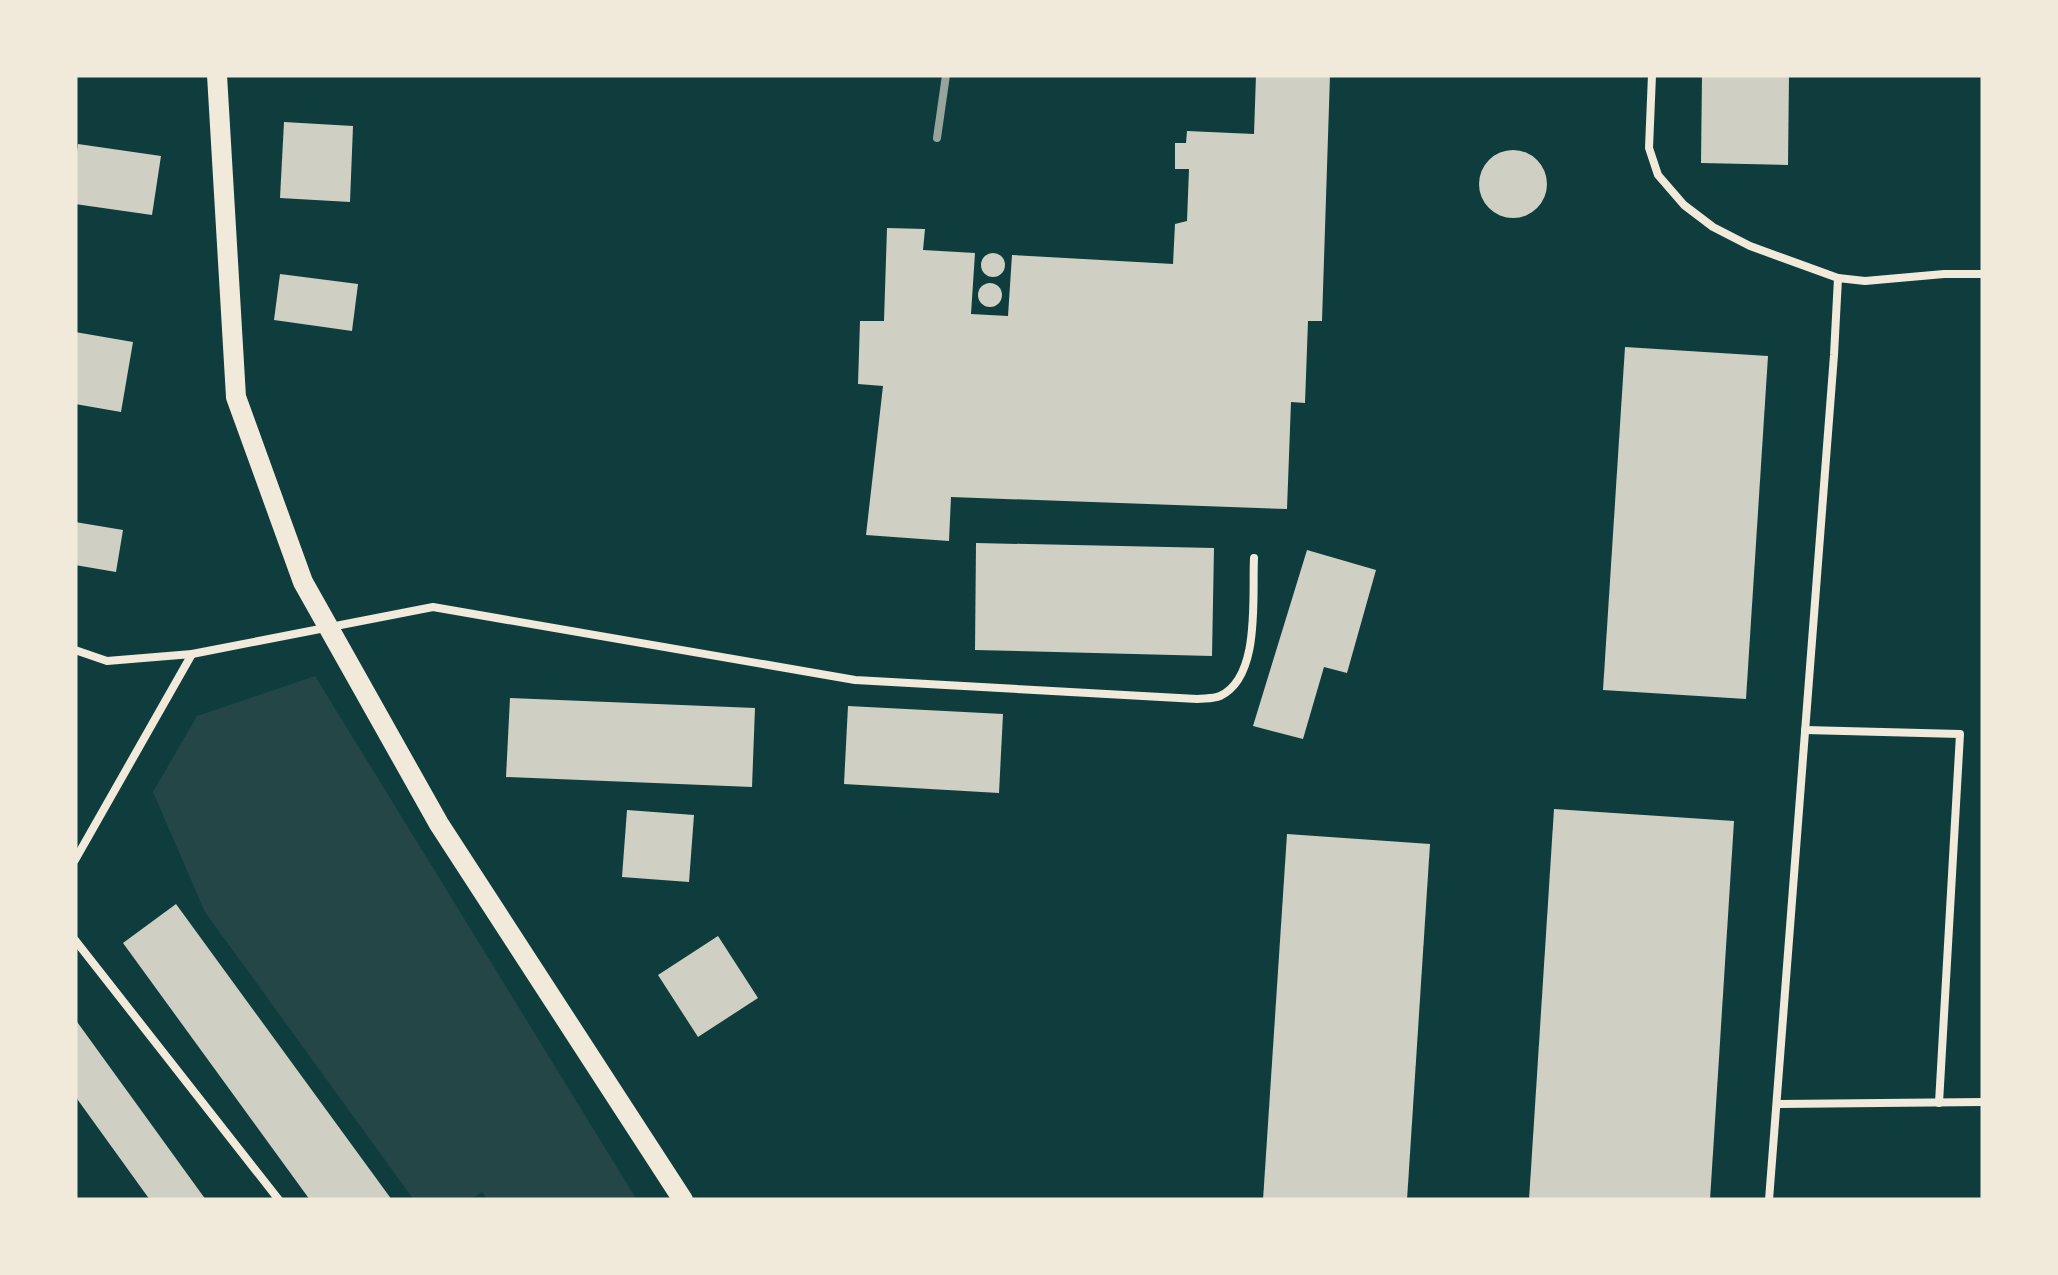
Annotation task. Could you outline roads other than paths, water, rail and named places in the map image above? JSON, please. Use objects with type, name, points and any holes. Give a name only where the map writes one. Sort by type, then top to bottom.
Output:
[{"type":"main road","points":[[217,75],[236,397],[303,582],[438,824],[682,1200]]},
{"type":"lane","points":[[1652,75],[1648,148],[1658,175],[1684,205],[1713,226],[1750,246],[1838,278],[1983,274]]},
{"type":"lane","points":[[1770,1200],[1838,278]]},
{"type":"lane","points":[[75,663],[78,651],[107,661],[192,654],[433,607],[855,680],[1215,698],[1234,686],[1248,662],[1254,558]]},
{"type":"lane","points":[[75,860],[192,654]]},
{"type":"lane","points":[[1805,730],[1960,734],[1939,1103]]},
{"type":"lane","points":[[75,940],[279,1200]]},
{"type":"lane","points":[[1777,1104],[1983,1102]]},
{"type":"railway","points":[[937,138],[946,75]]}]
